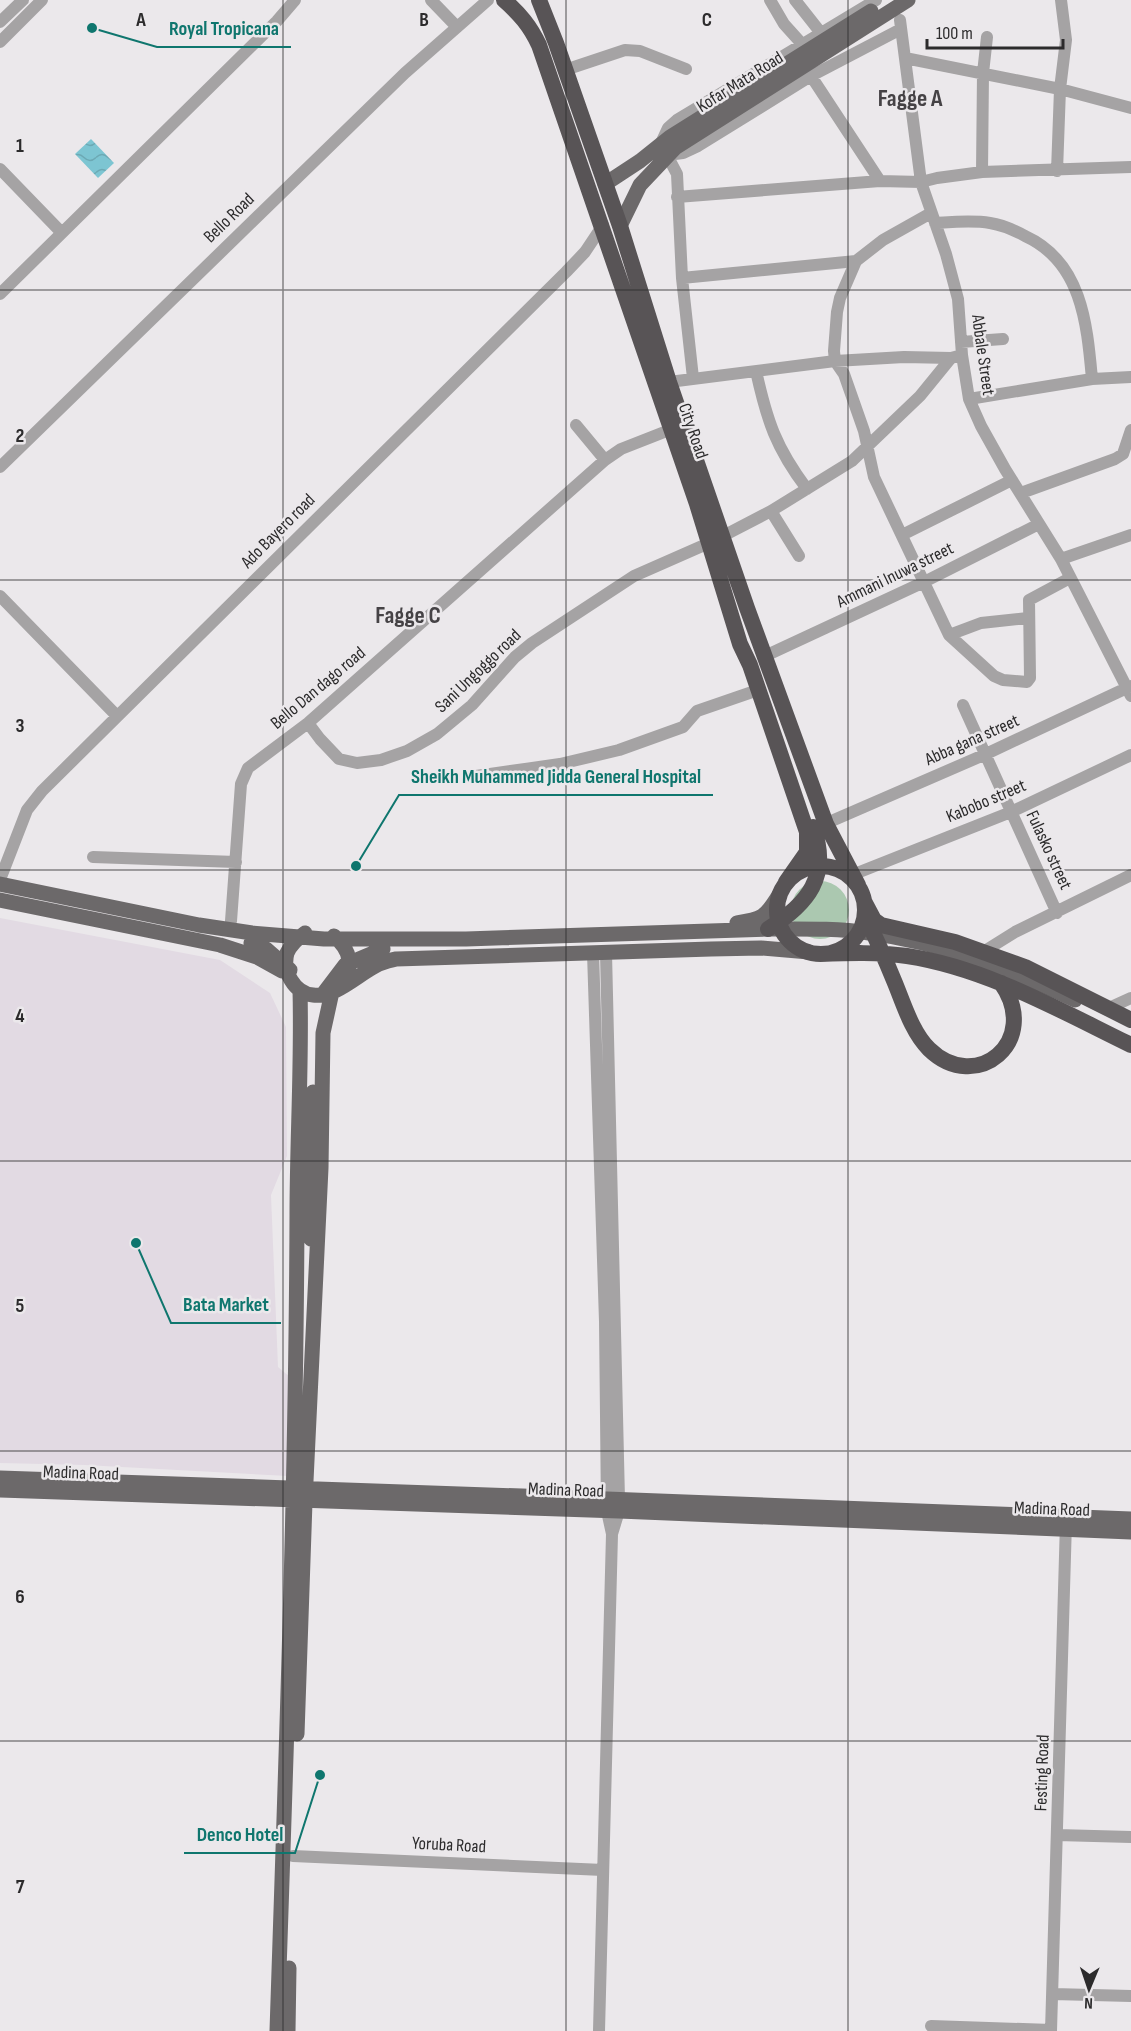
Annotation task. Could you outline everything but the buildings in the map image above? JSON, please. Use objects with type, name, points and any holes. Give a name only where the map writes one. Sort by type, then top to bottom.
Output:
[{"type":"highway","name":"City Road","points":[[504,0],[530,26],[539,45],[672,429],[765,656],[826,824],[855,880]]},
{"type":"highway","name":"City Road","points":[[539,0],[620,226],[716,539],[740,644],[760,686],[807,832]]},
{"type":"highway","points":[[760,686],[819,848],[819,865],[814,887],[803,903],[773,927]]},
{"type":"highway","points":[[807,832],[807,852],[782,889],[776,913],[781,930],[793,944],[814,953],[908,956],[943,964],[999,983],[1131,1045]]},
{"type":"highway","points":[[782,889],[803,870],[823,865],[837,868],[855,880],[910,1018],[927,1047],[941,1058],[965,1066],[984,1063],[1007,1046],[1014,1032],[1015,1015],[1012,1003],[997,977]]},
{"type":"highway","points":[[865,909],[881,925],[955,942],[1025,967],[1131,1020]]},
{"type":"highway","points":[[814,953],[833,952],[850,943],[861,928],[865,909]]},
{"type":"main road","name":"Kofar Mata Road","points":[[620,226],[640,185],[668,146],[814,45],[890,0]]},
{"type":"main road","name":"Kofar Mata Road","points":[[605,184],[908,0]]},
{"type":"main road","points":[[0,879],[199,925],[252,933],[324,939],[466,939],[773,927],[869,933],[910,940],[947,950],[1024,977],[1131,1029]]},
{"type":"main road","points":[[0,879],[306,933],[622,928],[737,923],[763,917],[782,889]]},
{"type":"main road","points":[[0,894],[197,935],[251,943],[324,949],[817,938],[867,942],[944,958],[997,977],[1131,1038]]},
{"type":"main road","points":[[0,900],[220,945],[257,957],[287,974],[300,990],[313,995],[336,990],[380,964],[396,959],[761,948],[814,953]]},
{"type":"main road","points":[[277,2031],[299,1495],[317,1256],[323,1131],[323,1033],[336,990],[347,978],[350,966],[349,954],[344,943],[323,932]]},
{"type":"main road","points":[[287,974],[287,955],[291,946],[306,933]]},
{"type":"main road","points":[[251,943],[266,949],[290,969],[298,981],[306,1002],[309,1025],[305,1215],[317,1256]]},
{"type":"main road","points":[[297,1256],[303,1235],[305,1215],[320,1004],[325,989],[345,965],[383,949]]},
{"type":"main road","points":[[288,2031],[299,1495],[297,1256],[300,990]]},
{"type":"main road","name":"Madina Road","points":[[0,1478],[299,1495]]},
{"type":"main road","name":"Madina Road","points":[[0,1490],[299,1495],[1066,1523],[1131,1519]]},
{"type":"main road","name":"Madina Road","points":[[1066,1523],[1131,1532]]},
{"type":"street","points":[[0,22],[23,0]]},
{"type":"street","points":[[0,42],[42,0]]},
{"type":"street","points":[[0,294],[277,21],[295,0]]},
{"type":"street","points":[[431,0],[457,27]]},
{"type":"street","name":"Bello Road","points":[[0,467],[398,80],[488,0]]},
{"type":"street","points":[[770,0],[784,24],[802,44]]},
{"type":"street","points":[[795,0],[821,33]]},
{"type":"street","points":[[693,378],[682,278],[676,174],[668,146],[668,128],[677,120],[876,0]]},
{"type":"street","points":[[1057,171],[1060,89],[1065,40],[1061,0]]},
{"type":"street","name":"Abbale Street","points":[[811,76],[900,24],[921,182],[946,254],[958,299],[961,342],[956,356],[969,399],[981,426],[1012,480],[1061,559],[1130,690]]},
{"type":"street","points":[[982,172],[983,73],[987,37]]},
{"type":"street","points":[[565,70],[625,50],[640,51],[686,69]]},
{"type":"street","points":[[905,58],[1060,89],[1131,108]]},
{"type":"street","points":[[668,146],[683,153],[698,146],[811,76],[880,181]]},
{"type":"street","points":[[677,197],[880,181],[921,182],[982,172],[1131,167]]},
{"type":"street","points":[[0,169],[62,233]]},
{"type":"street","points":[[1070,578],[1031,598],[1028,603],[1030,678],[1023,683],[994,676],[949,635],[874,477],[864,431],[844,374],[835,361],[834,344],[840,298],[856,261],[883,240],[933,218],[991,223],[1008,228],[1037,241],[1056,257],[1070,278],[1081,304],[1086,325],[1092,379]]},
{"type":"street","name":"Ado Bayero road","points":[[0,879],[27,810],[42,791],[566,272],[585,252],[603,225]]},
{"type":"street","points":[[682,278],[856,261]]},
{"type":"street","points":[[961,342],[1004,339]]},
{"type":"street","points":[[669,382],[835,361],[956,356]]},
{"type":"street","name":"Sani Ungoggo road","points":[[308,723],[339,759],[357,763],[407,751],[437,734],[472,705],[515,657],[532,642],[634,576],[771,511],[852,461],[920,396],[956,356]]},
{"type":"street","points":[[756,371],[766,417],[786,462],[807,489]]},
{"type":"street","points":[[969,399],[1092,379],[1131,377]]},
{"type":"street","points":[[576,425],[605,460]]},
{"type":"street","name":"Bello Dan dago road","points":[[231,921],[243,776],[248,768],[308,723],[605,460],[621,449],[672,429]]},
{"type":"street","points":[[1021,493],[1115,459],[1123,454],[1131,430]]},
{"type":"street","points":[[902,535],[1012,480]]},
{"type":"street","points":[[771,511],[800,556]]},
{"type":"street","name":"Ammani Inuwa street","points":[[765,656],[924,582],[1039,524]]},
{"type":"street","points":[[1061,559],[1131,535]]},
{"type":"street","points":[[0,596],[117,716]]},
{"type":"street","points":[[949,635],[981,623],[1028,618]]},
{"type":"street","points":[[476,776],[560,764],[619,750],[683,727],[697,711],[760,686]]},
{"type":"street","name":"Abba gana street","points":[[807,832],[1130,690]]},
{"type":"street","name":"Fulasko street","points":[[963,705],[1058,913]]},
{"type":"street","name":"Kabobo street","points":[[855,880],[1011,812],[1131,755]]},
{"type":"street","points":[[93,857],[236,862]]},
{"type":"street","points":[[983,952],[1016,932],[1131,875]]},
{"type":"street","points":[[599,953],[613,1505],[600,2031]]},
{"type":"street","points":[[1108,1008],[1131,998]]},
{"type":"street","name":"Festing Road","points":[[1051,2030],[1066,1523]]},
{"type":"street","points":[[1057,1835],[1131,1837]]},
{"type":"street","name":"Yoruba Road","points":[[293,1856],[603,1870]]},
{"type":"street","points":[[1053,1994],[1131,1996]]},
{"type":"street","points":[[932,2026],[1051,2030]]},
{"type":"shaded area","points":[[0,918],[220,960],[270,993],[286,1027],[287,1156],[271,1195],[278,1367],[290,1377],[288,1476],[85,1465],[0,1463]]},
{"type":"green space","points":[[814,881],[826,881],[841,889],[849,904],[849,916],[841,931],[826,939],[814,939],[799,931],[791,916],[791,904],[799,889]]},
{"type":"water","points":[[91,139],[114,163],[98,178],[75,154]]},
{"type":"place","name":"Royal Tropicana","points":[[92,28]]},
{"type":"place","name":"Sheikh Muhammed Jidda General Hospital","points":[[356,866]]},
{"type":"place","name":"Bata Market","points":[[136,1243]]},
{"type":"place","name":"Denco Hotel","points":[[320,1775]]},
{"type":"district","name":"Fagge A","points":[[910,98]]},
{"type":"district","name":"Fagge C","points":[[408,615]]}]
